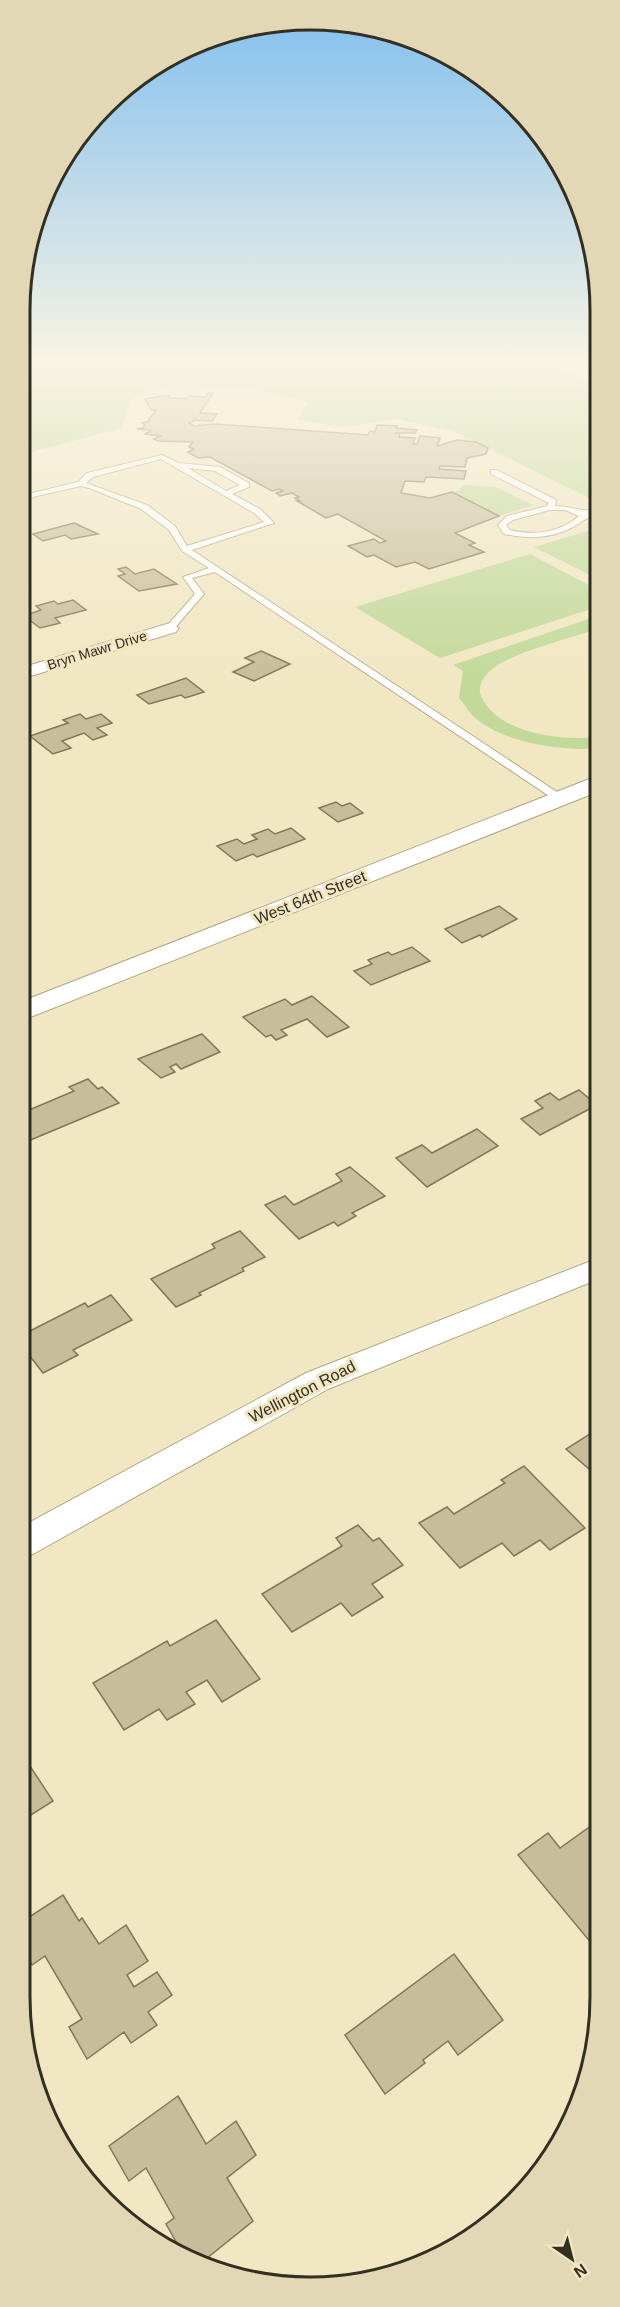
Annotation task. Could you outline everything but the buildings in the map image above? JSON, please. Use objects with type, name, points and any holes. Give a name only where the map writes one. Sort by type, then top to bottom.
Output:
[{"type":"street","name":"Bryn Mawr Drive","points":[[30,670],[170,628]]},
{"type":"street","name":"West 64th Street","points":[[30,1008],[590,786]]},
{"type":"street","name":"Wellington Road","points":[[30,1539],[317,1381],[590,1271]]},
{"type":"lane","points":[[81,484],[90,475],[127,466]]},
{"type":"lane","points":[[94,487],[103,478],[152,466]]},
{"type":"lane","points":[[178,466],[257,511],[270,523],[185,549]]},
{"type":"lane","points":[[184,466],[217,469],[246,485],[226,494]]},
{"type":"lane","points":[[494,472],[553,502],[550,508]]},
{"type":"lane","points":[[30,496],[81,484],[144,507],[172,528],[185,549],[559,798]]},
{"type":"lane","points":[[584,514],[579,522],[527,537],[507,532],[502,525],[510,518],[550,508],[566,508],[584,514],[590,513]]},
{"type":"lane","points":[[170,628],[200,594],[188,577],[216,570]]},
{"type":"green space","points":[[523,466],[590,466],[590,499]]},
{"type":"green space","points":[[462,485],[496,487],[533,505],[499,516],[452,492],[459,491]]},
{"type":"green space","points":[[590,530],[590,575],[534,547]]},
{"type":"green space","points":[[530,554],[590,586],[590,609],[440,658],[355,607]]},
{"type":"green space","points":[[590,618],[590,631],[526,652],[491,670],[481,683],[480,694],[491,710],[502,720],[517,727],[550,736],[590,737],[590,749],[532,743],[500,733],[486,725],[473,716],[459,698],[463,671],[453,665]]}]
